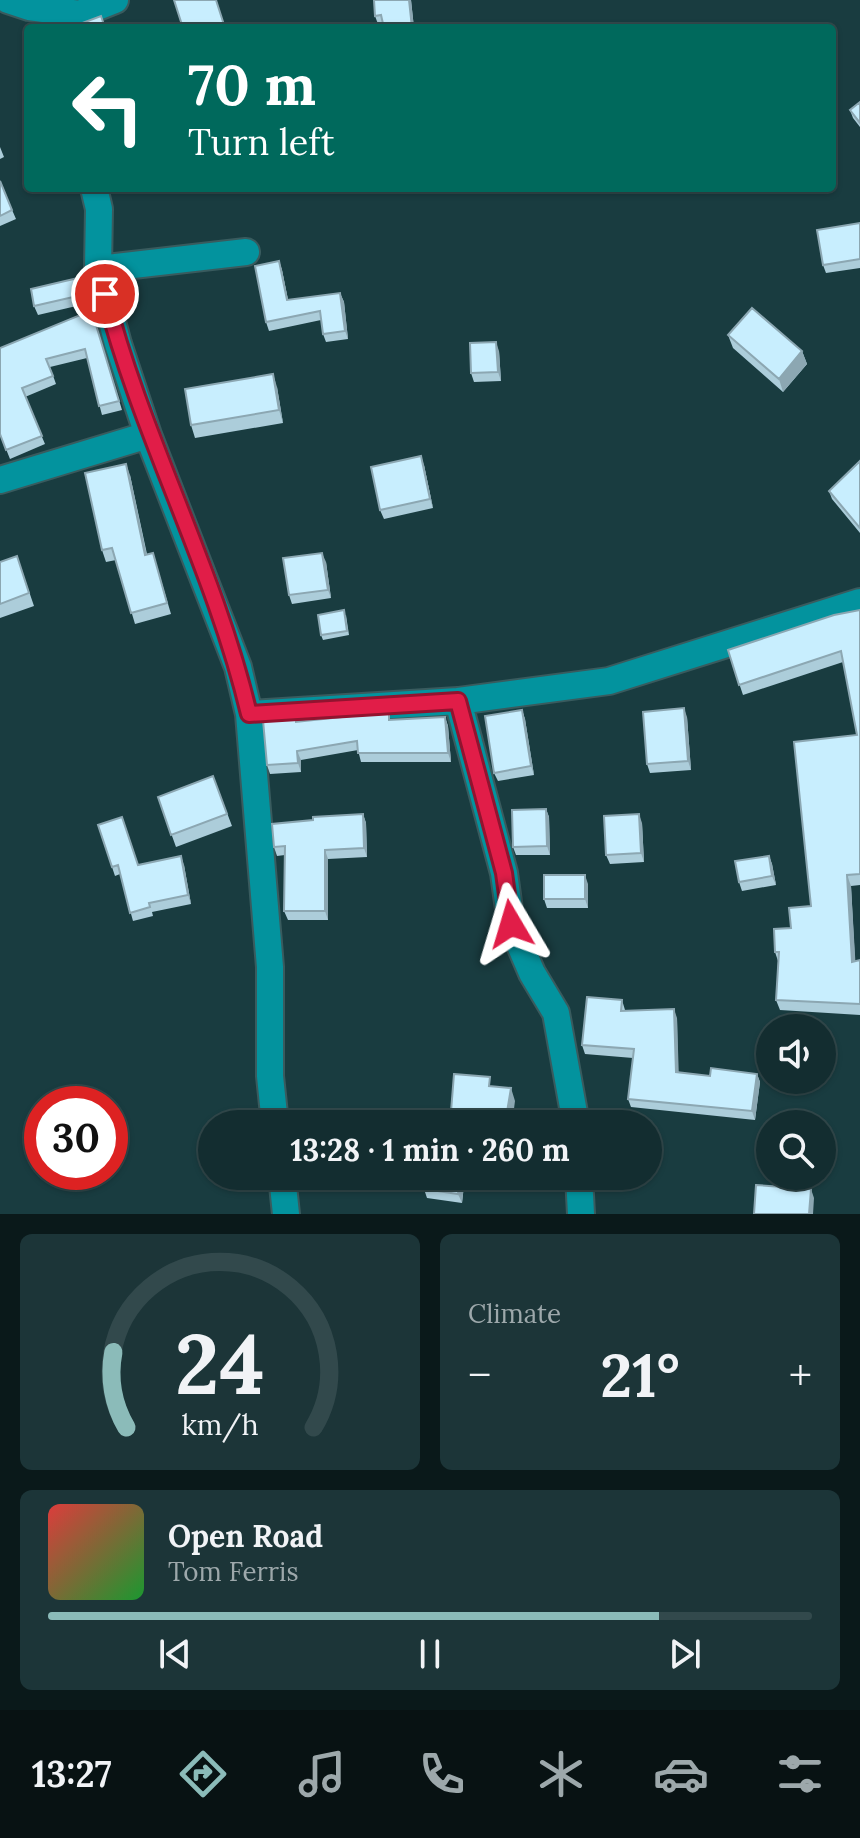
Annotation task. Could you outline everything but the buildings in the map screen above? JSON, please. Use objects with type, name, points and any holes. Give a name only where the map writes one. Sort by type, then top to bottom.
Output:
[{"type":"street","points":[[24,12],[80,14],[115,0]]},
{"type":"street","points":[[95,192],[99,209],[98,269],[148,435],[238,667],[249,714],[270,967],[270,1076],[274,1110]]},
{"type":"street","points":[[98,269],[246,252]]},
{"type":"street","points":[[0,480],[148,435]]},
{"type":"street","points":[[249,714],[458,701],[609,681],[844,604],[860,602]]},
{"type":"street","points":[[458,701],[504,873],[511,924],[532,973],[556,1013],[573,1110]]},
{"type":"street","points":[[283,1190],[286,1214]]},
{"type":"street","points":[[580,1190],[581,1214]]},
{"type":"route","points":[[105,294],[148,435],[238,667],[249,714],[382,703],[458,701],[504,873],[511,924]]}]
